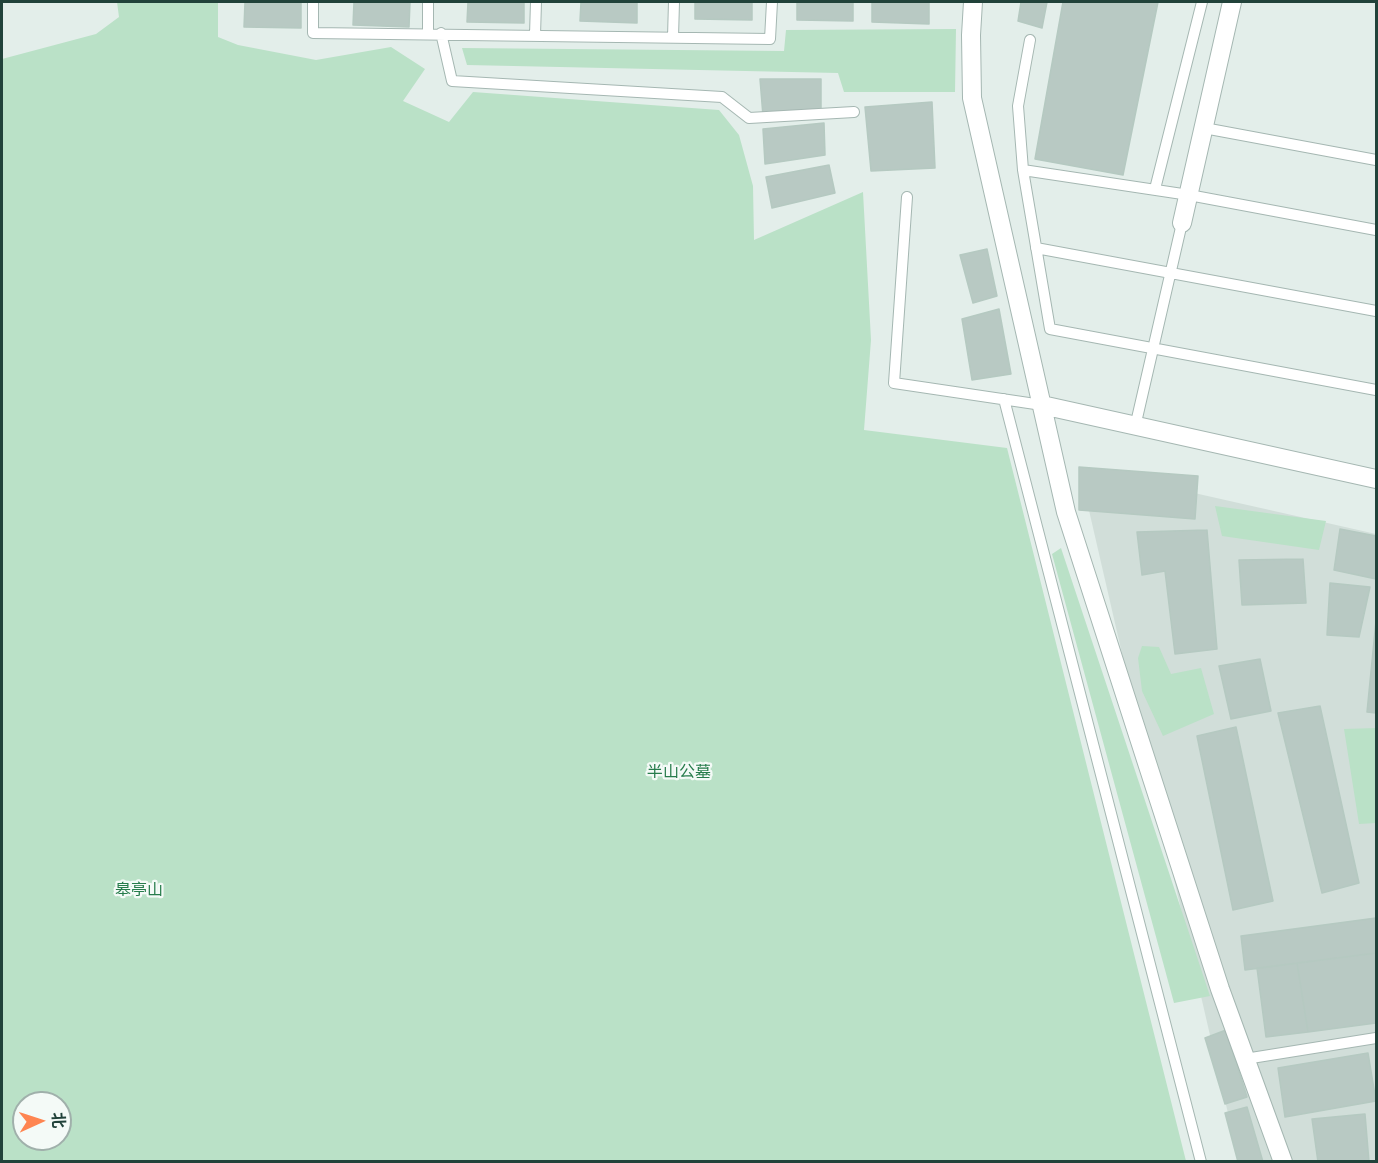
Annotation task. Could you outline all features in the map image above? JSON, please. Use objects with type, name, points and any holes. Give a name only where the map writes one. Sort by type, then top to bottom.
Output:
[{"type":"street","points":[[973,2],[972,98],[1066,512],[1217,977],[1282,1161]]},
{"type":"street","points":[[1182,223],[1232,2]]},
{"type":"street","points":[[1042,405],[1377,479]]},
{"type":"lane","points":[[313,2],[313,33],[770,39],[772,2]]},
{"type":"lane","points":[[428,2],[428,33]]},
{"type":"lane","points":[[535,35],[536,2]]},
{"type":"lane","points":[[673,37],[674,2]]},
{"type":"lane","points":[[1155,189],[1202,2]]},
{"type":"lane","points":[[441,33],[452,81],[722,97],[749,118],[854,112]]},
{"type":"lane","points":[[1030,40],[1018,105],[1023,170],[1050,329],[1377,390]]},
{"type":"lane","points":[[1204,128],[1377,160]]},
{"type":"lane","points":[[1023,170],[1155,189],[1377,230]]},
{"type":"lane","points":[[907,197],[894,383],[1042,405]]},
{"type":"lane","points":[[1135,427],[1182,223]]},
{"type":"lane","points":[[1036,248],[1377,310]]},
{"type":"lane","points":[[1004,399],[1201,1161]]},
{"type":"lane","points":[[1245,1059],[1377,1038]]},
{"type":"shaded area","points":[[1079,467],[1376,534],[1376,1161],[1239,1161]]},
{"type":"green space","points":[[117,2],[218,2],[218,37],[238,45],[316,60],[391,47],[425,69],[403,101],[449,122],[473,92],[719,110],[739,135],[753,186],[754,240],[863,192],[871,340],[864,430],[1007,448],[1186,1161],[2,1161],[2,59],[96,34],[119,17]]},
{"type":"green space","points":[[956,29],[955,92],[844,92],[838,73],[467,65],[462,48],[784,51],[786,30]]},
{"type":"green space","points":[[1215,506],[1326,521],[1319,550],[1222,536]]},
{"type":"green space","points":[[1061,548],[1210,996],[1174,1003],[1052,554]]},
{"type":"green space","points":[[1142,646],[1159,647],[1171,674],[1201,668],[1214,714],[1163,736],[1142,691],[1138,658]]},
{"type":"green space","points":[[1376,728],[1376,823],[1359,824],[1344,729]]},
{"type":"building","points":[[245,2],[301,2],[301,28],[244,27]]},
{"type":"building","points":[[354,2],[410,2],[409,27],[353,25]]},
{"type":"building","points":[[468,2],[524,2],[524,23],[467,22]]},
{"type":"building","points":[[581,2],[637,2],[637,23],[580,21]]},
{"type":"building","points":[[695,2],[752,2],[752,20],[695,19]]},
{"type":"building","points":[[797,2],[853,2],[853,21],[797,20]]},
{"type":"building","points":[[872,2],[929,2],[929,24],[872,22]]},
{"type":"building","points":[[1021,2],[1047,2],[1042,28],[1018,21]]},
{"type":"building","points":[[1063,2],[1158,2],[1123,175],[1035,159]]},
{"type":"building","points":[[760,79],[821,79],[821,111],[763,116]]},
{"type":"building","points":[[932,102],[935,168],[871,171],[865,107]]},
{"type":"building","points":[[824,123],[825,155],[765,164],[763,129]]},
{"type":"building","points":[[829,165],[835,193],[772,208],[766,177]]},
{"type":"building","points":[[987,249],[997,296],[973,303],[960,255]]},
{"type":"building","points":[[999,309],[1011,374],[972,380],[962,319]]},
{"type":"building","points":[[1079,467],[1198,476],[1195,519],[1079,510]]},
{"type":"building","points":[[1340,529],[1376,536],[1376,579],[1334,570]]},
{"type":"building","points":[[1207,530],[1217,649],[1175,654],[1165,571],[1142,575],[1137,532]]},
{"type":"building","points":[[1303,559],[1306,603],[1242,605],[1239,560]]},
{"type":"building","points":[[1330,583],[1370,587],[1359,637],[1327,635]]},
{"type":"building","points":[[1376,621],[1376,713],[1367,712]]},
{"type":"building","points":[[1260,659],[1271,711],[1231,719],[1219,666]]},
{"type":"building","points":[[1320,706],[1359,883],[1322,893],[1278,713]]},
{"type":"building","points":[[1236,727],[1273,901],[1233,910],[1197,736]]},
{"type":"building","points":[[1376,918],[1376,953],[1245,970],[1241,936]]},
{"type":"building","points":[[1376,953],[1376,1023],[1308,1032],[1297,963]]},
{"type":"building","points":[[1297,963],[1308,1032],[1266,1037],[1257,968]]},
{"type":"building","points":[[1226,1030],[1247,1097],[1225,1104],[1205,1038]]},
{"type":"building","points":[[1368,1053],[1376,1101],[1285,1117],[1278,1068]]},
{"type":"building","points":[[1247,1107],[1263,1162],[1238,1162],[1225,1113]]},
{"type":"building","points":[[1365,1114],[1369,1162],[1318,1162],[1312,1119]]},
{"type":"park label","name":"半山公墓","points":[[679,772]]},
{"type":"park label","name":"皋亭山","points":[[139,890]]}]
